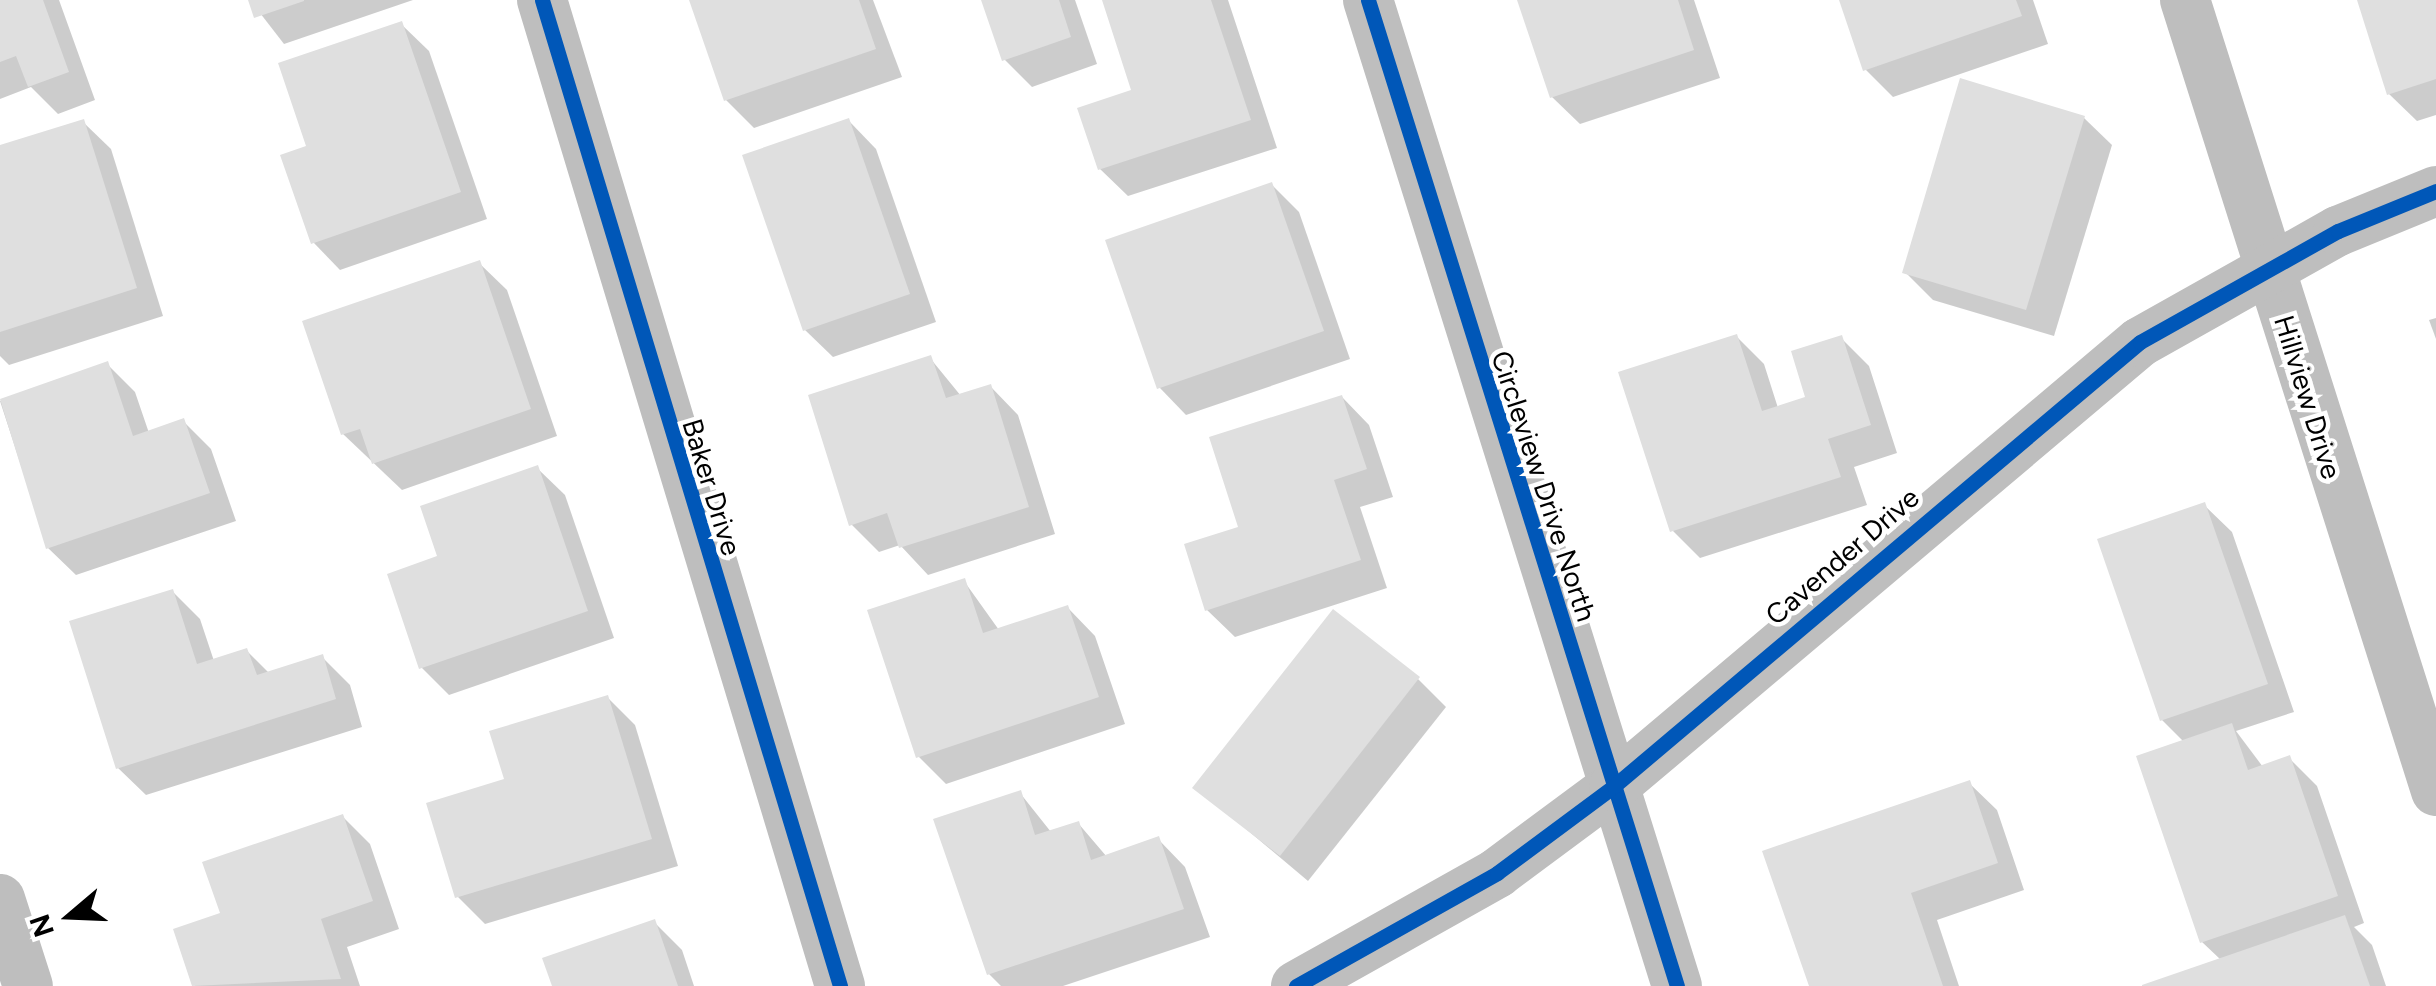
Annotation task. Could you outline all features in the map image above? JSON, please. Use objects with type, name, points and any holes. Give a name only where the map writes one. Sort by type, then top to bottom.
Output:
[{"type":"street","name":"Baker Drive","points":[[542,0],[840,986]]},
{"type":"street","name":"Circleview Drive North","points":[[1368,0],[1677,986]]},
{"type":"street","name":"Hillview Drive","points":[[2185,0],[2436,792]]},
{"type":"street","name":"Cavender Drive","points":[[1296,986],[1496,872],[1614,786],[2018,436],[2140,342],[2268,268],[2436,191]]},
{"type":"street","points":[[0,899],[28,986]]},
{"type":"building","points":[[0,0],[43,0],[69,72],[28,87],[16,56],[0,62]]},
{"type":"building","points":[[248,0],[304,0],[304,1],[254,18]]},
{"type":"building","points":[[689,0],[859,0],[876,49],[724,101]]},
{"type":"building","points":[[981,0],[1059,0],[1071,37],[1002,61]]},
{"type":"building","points":[[1102,0],[1211,0],[1251,120],[1098,170],[1077,108],[1131,90]]},
{"type":"building","points":[[1517,0],[1678,0],[1694,50],[1550,98]]},
{"type":"building","points":[[1839,0],[2016,0],[2022,16],[1863,71]]},
{"type":"building","points":[[2357,0],[2436,0],[2436,79],[2387,95]]},
{"type":"building","points":[[402,21],[461,192],[311,244],[280,155],[306,146],[278,63]]},
{"type":"building","points":[[1960,78],[2085,116],[2026,310],[1902,273]]},
{"type":"building","points":[[849,118],[910,294],[803,331],[742,155]]},
{"type":"building","points":[[84,119],[137,288],[0,332],[0,145]]},
{"type":"building","points":[[1272,182],[1324,331],[1157,389],[1105,240]]},
{"type":"building","points":[[480,260],[531,409],[372,464],[360,429],[341,435],[302,321]]},
{"type":"building","points":[[1737,334],[1762,411],[1805,397],[1791,351],[1842,335],[1871,425],[1828,439],[1841,477],[1670,532],[1618,372]]},
{"type":"building","points":[[931,355],[946,398],[991,384],[1029,507],[899,548],[887,513],[849,526],[808,395]]},
{"type":"building","points":[[108,361],[133,436],[184,418],[210,493],[46,549],[0,399]]},
{"type":"building","points":[[1342,395],[1367,469],[1334,480],[1361,560],[1205,611],[1184,544],[1238,527],[1209,437]]},
{"type":"building","points":[[538,465],[588,611],[419,669],[387,574],[437,556],[420,506]]},
{"type":"building","points":[[2205,502],[2268,684],[2160,721],[2097,539]]},
{"type":"building","points":[[965,578],[983,633],[1068,605],[1099,697],[916,758],[867,610]]},
{"type":"building","points":[[173,589],[197,664],[247,648],[257,675],[323,654],[336,699],[116,769],[69,621]]},
{"type":"building","points":[[1333,609],[1420,677],[1280,856],[1192,788]]},
{"type":"building","points":[[608,695],[652,839],[455,898],[426,803],[504,779],[489,731]]},
{"type":"building","points":[[2232,723],[2248,770],[2290,755],[2338,896],[2200,943],[2136,756]]},
{"type":"building","points":[[1970,780],[1998,863],[1911,893],[1943,986],[1809,986],[1762,851]]},
{"type":"building","points":[[1021,790],[1035,835],[1079,821],[1091,860],[1159,836],[1184,909],[987,975],[933,819]]},
{"type":"building","points":[[343,814],[373,901],[321,919],[341,979],[192,986],[173,929],[220,913],[202,862]]},
{"type":"building","points":[[2345,915],[2370,986],[2142,986],[2142,985]]},
{"type":"building","points":[[655,919],[678,986],[552,986],[542,958]]},
{"type":"cycle path","points":[[542,0],[840,986]]},
{"type":"cycle path","points":[[1368,0],[1677,986]]},
{"type":"cycle path","points":[[1296,986],[1497,873],[1614,786],[2140,342],[2338,231],[2436,191]]}]
